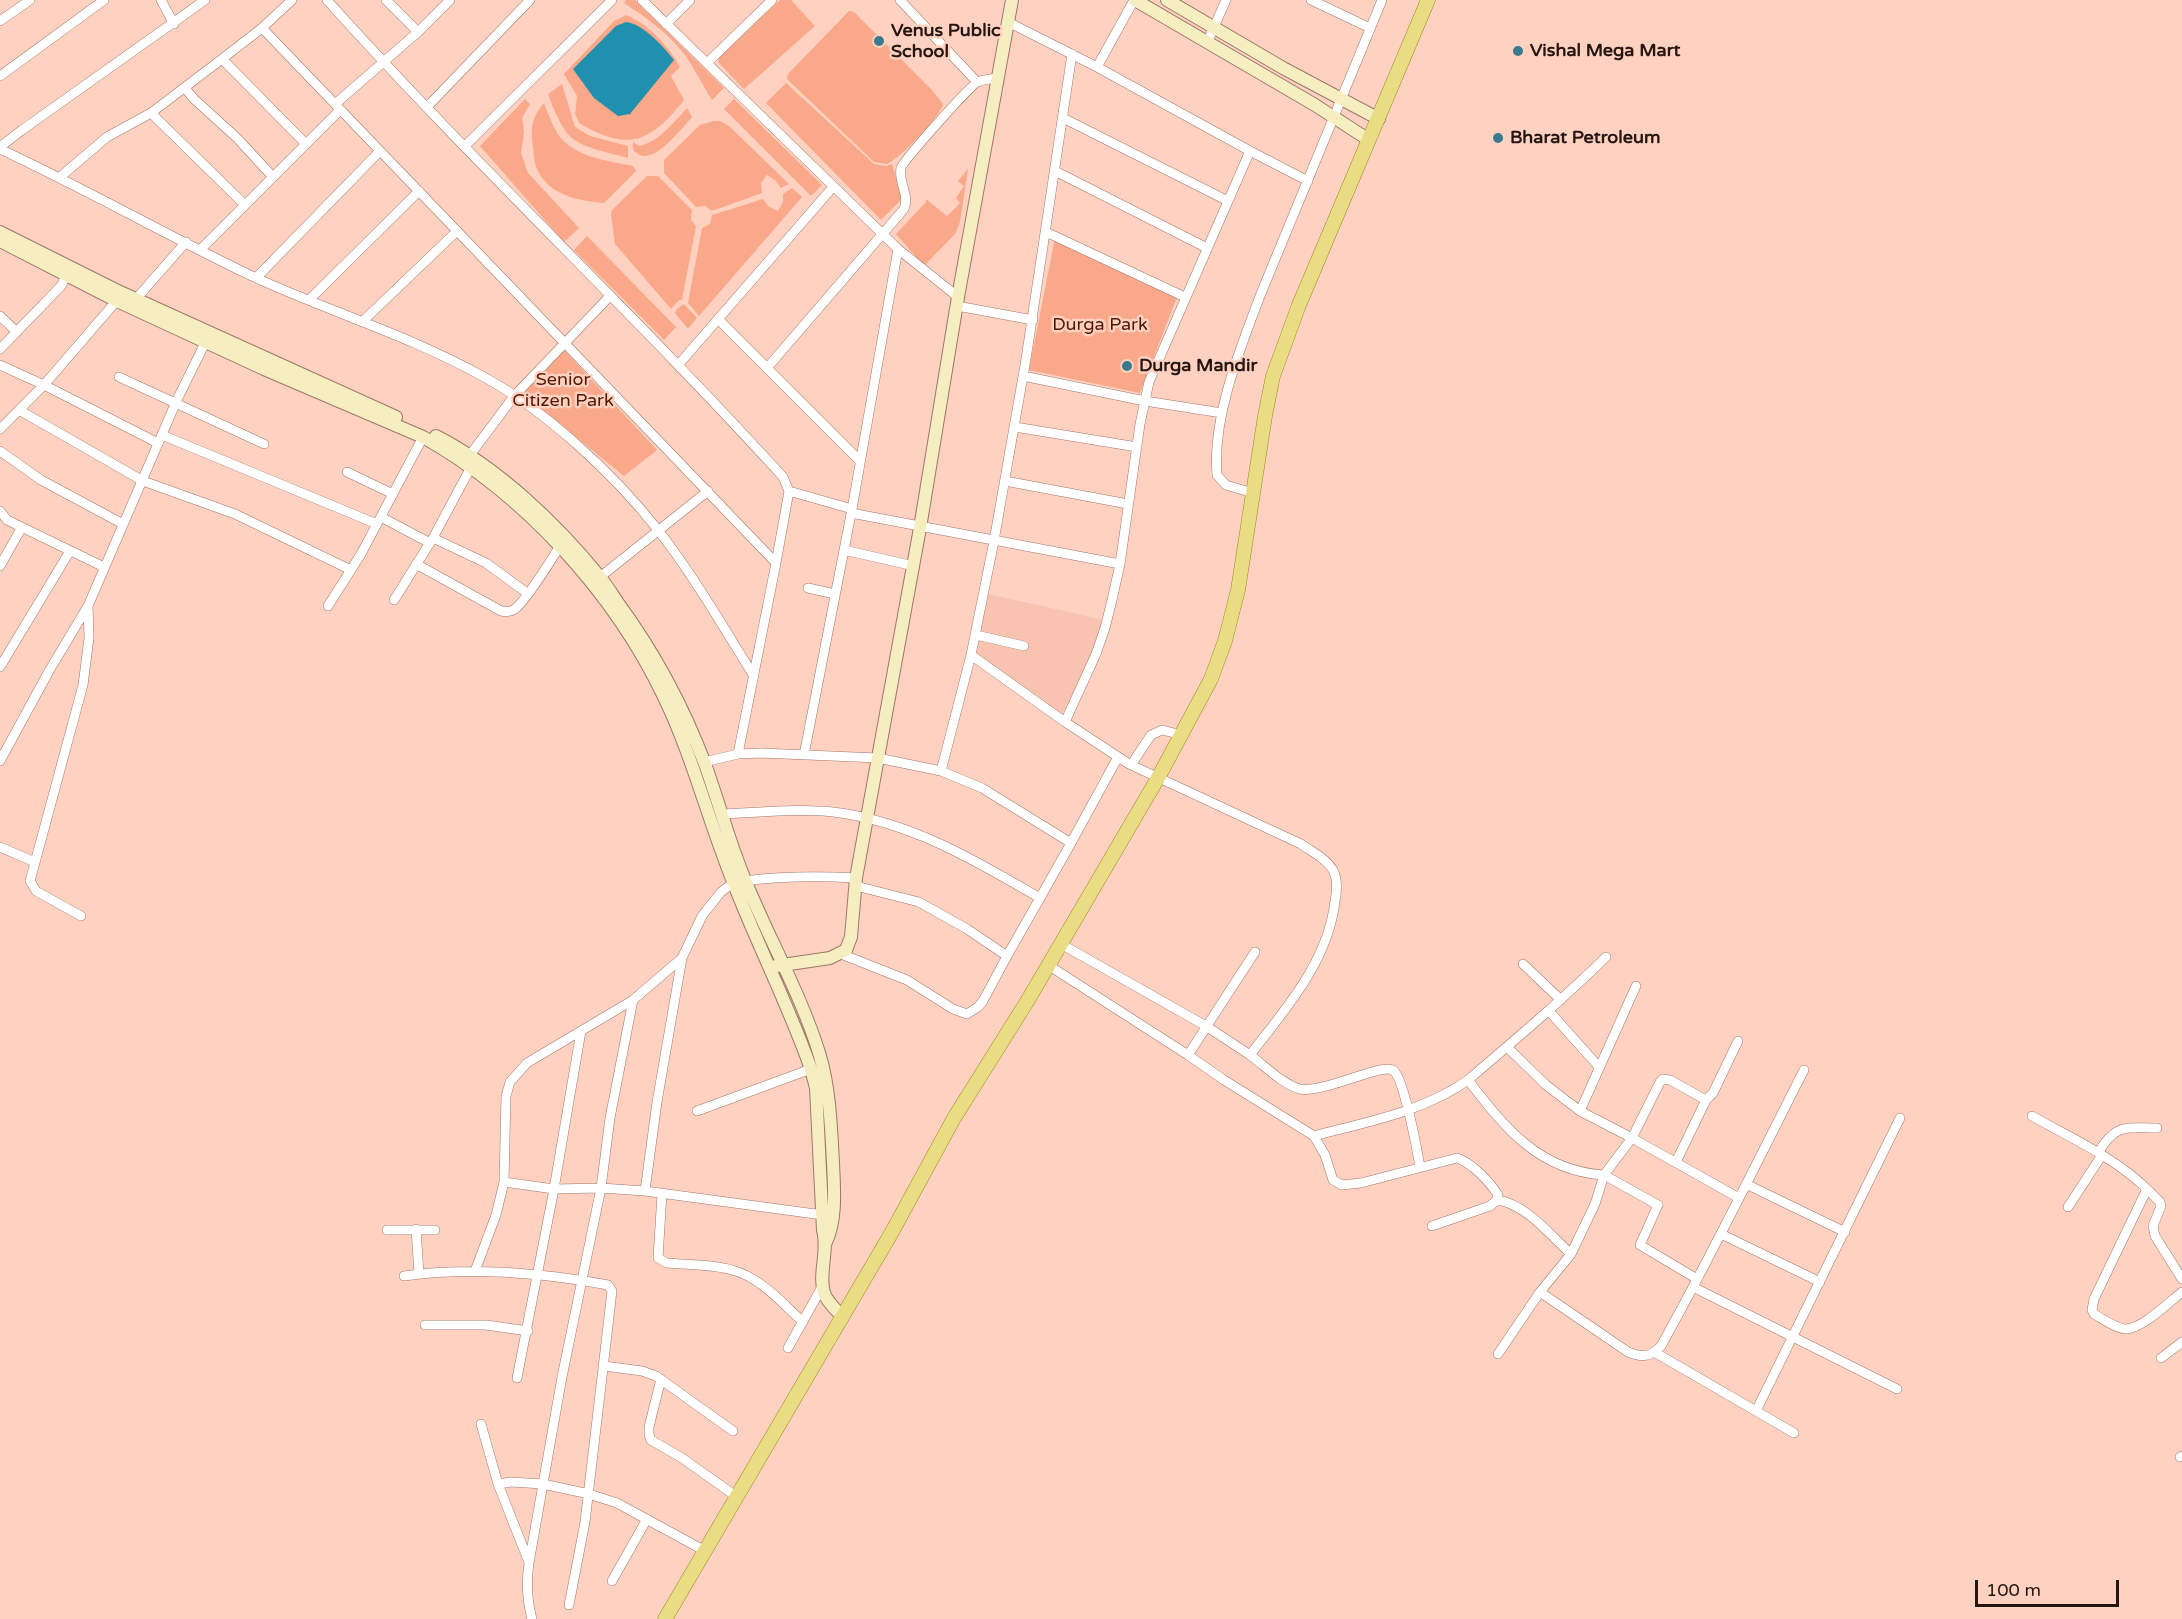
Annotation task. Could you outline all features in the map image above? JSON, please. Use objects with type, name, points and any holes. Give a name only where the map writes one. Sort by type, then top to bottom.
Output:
[{"type":"main road","points":[[665,1619],[891,1232],[954,1118],[1061,944],[1158,778],[1211,679],[1225,641],[1238,590],[1273,376],[1299,305],[1428,0]]},
{"type":"street","points":[[0,21],[30,0]]},
{"type":"street","points":[[0,76],[104,0]]},
{"type":"street","points":[[162,0],[174,24]]},
{"type":"street","points":[[206,0],[0,148],[256,278],[455,362],[515,395],[594,461],[629,496],[658,530],[702,591],[754,676]]},
{"type":"street","points":[[60,177],[107,137],[151,113],[185,88],[262,28],[292,0]]},
{"type":"street","points":[[327,0],[383,62],[609,296],[679,364],[783,477],[789,491],[738,754]]},
{"type":"street","points":[[386,0],[418,32]]},
{"type":"street","points":[[427,107],[530,0]]},
{"type":"street","points":[[465,146],[612,0]]},
{"type":"street","points":[[642,0],[883,235],[958,302],[1033,320]]},
{"type":"street","points":[[666,24],[690,0]]},
{"type":"street","points":[[707,63],[772,0]]},
{"type":"street","points":[[900,0],[977,82]]},
{"type":"street","points":[[769,968],[830,958],[841,954],[850,944],[856,882],[921,528],[958,302],[1012,0]]},
{"type":"street","points":[[1098,67],[1135,0],[1369,140]]},
{"type":"street","points":[[1167,0],[1378,119]]},
{"type":"street","points":[[1207,43],[1226,0]]},
{"type":"street","points":[[1311,0],[1370,28]]},
{"type":"street","points":[[1253,493],[1226,485],[1217,475],[1222,413],[1243,342],[1382,0]]},
{"type":"street","points":[[201,250],[306,144],[338,107],[383,62],[418,32],[446,2]]},
{"type":"street","points":[[1008,22],[1098,67],[1308,181]]},
{"type":"street","points":[[262,28],[776,562]]},
{"type":"street","points":[[941,771],[976,635],[1015,427],[1072,54]]},
{"type":"street","points":[[222,59],[306,144]]},
{"type":"street","points":[[767,368],[899,217],[907,197],[901,179],[903,164],[977,82],[997,78]]},
{"type":"street","points":[[185,88],[237,138],[273,177]]},
{"type":"street","points":[[151,113],[245,205]]},
{"type":"street","points":[[1063,118],[1228,201]]},
{"type":"street","points":[[256,278],[380,151]]},
{"type":"street","points":[[1065,722],[1105,628],[1120,564],[1144,401],[1154,367],[1250,151]]},
{"type":"street","points":[[1055,171],[1207,248]]},
{"type":"street","points":[[679,364],[833,187]]},
{"type":"street","points":[[309,300],[419,191]]},
{"type":"street","points":[[362,322],[457,231]]},
{"type":"street","points":[[0,232],[120,297],[470,461],[526,511],[560,546],[590,582],[642,655],[660,690],[739,882],[769,968],[810,1069],[816,1088],[823,1230],[826,1242],[824,1295],[842,1316]]},
{"type":"street","points":[[1046,232],[1185,297]]},
{"type":"street","points":[[0,241],[66,276],[120,297],[136,299],[208,338],[423,429],[533,507],[600,577],[655,659],[684,716],[704,762],[722,814],[739,882],[783,964],[820,1057],[827,1089],[834,1177],[832,1229],[826,1242]]},
{"type":"street","points":[[136,299],[186,242]]},
{"type":"street","points":[[804,755],[844,550],[898,249]]},
{"type":"street","points":[[0,349],[61,286],[66,276]]},
{"type":"street","points":[[394,600],[431,541],[470,461],[515,395],[609,296]]},
{"type":"street","points":[[0,429],[44,385],[120,297]]},
{"type":"street","points":[[0,316],[17,332]]},
{"type":"street","points":[[718,319],[860,460]]},
{"type":"street","points":[[1,757],[88,606],[176,402],[208,338]]},
{"type":"street","points":[[0,365],[160,439],[379,520],[486,563],[527,593]]},
{"type":"street","points":[[1023,376],[1144,401],[1222,413]]},
{"type":"street","points":[[119,377],[264,444]]},
{"type":"street","points":[[19,410],[142,481],[236,514],[351,570]]},
{"type":"street","points":[[1015,427],[1137,447]]},
{"type":"street","points":[[328,606],[351,570],[423,437]]},
{"type":"street","points":[[0,451],[41,480],[123,524]]},
{"type":"street","points":[[347,472],[393,494]]},
{"type":"street","points":[[1005,481],[1128,504]]},
{"type":"street","points":[[600,577],[708,491]]},
{"type":"street","points":[[789,491],[851,511],[921,528],[1120,564]]},
{"type":"street","points":[[0,511],[7,520],[104,567]]},
{"type":"street","points":[[0,566],[22,527]]},
{"type":"street","points":[[416,564],[501,611],[509,612],[527,593],[560,546]]},
{"type":"street","points":[[0,667],[70,550]]},
{"type":"street","points":[[844,550],[914,566]]},
{"type":"street","points":[[808,588],[835,594]]},
{"type":"street","points":[[81,916],[36,891],[30,881],[83,685],[89,638],[88,606]]},
{"type":"street","points":[[976,635],[1024,646]]},
{"type":"street","points":[[971,655],[1065,722],[1131,765],[1301,844],[1325,860],[1336,878],[1331,925],[1317,961],[1305,983],[1250,1055]]},
{"type":"street","points":[[1131,765],[1151,735],[1162,730],[1182,735]]},
{"type":"street","points":[[704,762],[738,754],[804,755],[878,759],[941,771],[982,788],[1071,843]]},
{"type":"street","points":[[841,954],[907,980],[953,1010],[967,1014],[978,1007],[1118,757]]},
{"type":"street","points":[[722,814],[822,812],[868,818],[910,831],[952,848],[1040,898]]},
{"type":"street","points":[[0,847],[34,862]]},
{"type":"street","points":[[645,1191],[657,1102],[682,958],[702,916],[722,892],[739,882],[815,875],[856,882],[918,902],[967,929],[1007,956]]},
{"type":"street","points":[[1061,944],[1206,1026],[1288,1084],[1308,1090],[1389,1068],[1397,1075],[1408,1110],[1420,1167]]},
{"type":"street","points":[[1188,1055],[1255,951]]},
{"type":"street","points":[[1314,1136],[1408,1110],[1456,1089],[1550,1011],[1606,957]]},
{"type":"street","points":[[475,1271],[496,1215],[504,1182],[507,1096],[510,1082],[527,1063],[633,1000],[682,958]]},
{"type":"street","points":[[1523,964],[1561,1000]]},
{"type":"street","points":[[1048,965],[1314,1136],[1325,1155],[1334,1180],[1342,1185],[1361,1183],[1451,1158],[1463,1160],[1496,1192],[1497,1200]]},
{"type":"street","points":[[1580,1110],[1636,986]]},
{"type":"street","points":[[532,1619],[527,1587],[529,1563],[581,1280],[601,1188],[610,1118],[633,1000]]},
{"type":"street","points":[[1550,1011],[1599,1067]]},
{"type":"street","points":[[517,1378],[528,1331],[581,1031]]},
{"type":"street","points":[[1676,1162],[1738,1041]]},
{"type":"street","points":[[1507,1047],[1546,1085],[1580,1110],[1739,1198]]},
{"type":"street","points":[[697,1111],[810,1069]]},
{"type":"street","points":[[1540,1292],[1628,1352],[1647,1356],[1654,1352],[1661,1346],[1695,1283],[1804,1070]]},
{"type":"street","points":[[1498,1354],[1540,1292],[1571,1254],[1595,1204],[1604,1175],[1632,1138],[1656,1089],[1664,1079],[1677,1083],[1706,1100]]},
{"type":"street","points":[[1468,1080],[1499,1121],[1526,1146],[1553,1162],[1583,1174],[1604,1175],[1658,1205],[1640,1245],[1695,1283],[1897,1389]]},
{"type":"street","points":[[2032,1116],[2131,1174],[2160,1202],[2162,1206],[2153,1226],[2155,1236],[2182,1280]]},
{"type":"street","points":[[1756,1411],[1900,1118]]},
{"type":"street","points":[[2068,1207],[2108,1138],[2118,1130],[2157,1128]]},
{"type":"street","points":[[504,1182],[554,1189],[601,1188],[645,1191],[823,1215]]},
{"type":"street","points":[[1746,1184],[1845,1232]]},
{"type":"street","points":[[2147,1189],[2094,1299],[2092,1310],[2094,1314],[2121,1328],[2133,1328],[2182,1292]]},
{"type":"street","points":[[662,1194],[658,1258],[662,1261],[731,1269],[744,1274],[803,1322]]},
{"type":"street","points":[[1432,1226],[1490,1206],[1497,1200],[1506,1201],[1524,1211],[1571,1254]]},
{"type":"street","points":[[416,1229],[419,1274]]},
{"type":"street","points":[[387,1230],[435,1230]]},
{"type":"street","points":[[1721,1234],[1820,1282]]},
{"type":"street","points":[[404,1276],[475,1271],[581,1280],[608,1285],[612,1291],[585,1522],[569,1605]]},
{"type":"street","points":[[788,1348],[823,1285]]},
{"type":"street","points":[[425,1325],[486,1326],[528,1331]]},
{"type":"street","points":[[2161,1358],[2182,1342]]},
{"type":"street","points":[[1654,1352],[1794,1433]]},
{"type":"street","points":[[604,1366],[642,1371],[661,1379],[733,1431]]},
{"type":"street","points":[[661,1379],[649,1427],[651,1440],[682,1458],[736,1497]]},
{"type":"street","points":[[481,1424],[498,1484],[529,1563]]},
{"type":"street","points":[[498,1484],[511,1482],[543,1484],[617,1503],[705,1551]]},
{"type":"street","points":[[612,1581],[647,1519]]},
{"type":"shaded area","points":[[988,594],[1104,620],[1084,671],[1062,715],[975,652]]},
{"type":"green space","points":[[626,0],[635,0],[724,88],[712,100],[689,60],[672,40],[657,26],[624,3]]},
{"type":"green space","points":[[780,0],[791,0],[815,26],[744,89],[719,63],[718,57]]},
{"type":"green space","points":[[849,11],[854,12],[932,90],[943,104],[941,110],[919,137],[887,164],[874,162],[787,79],[788,74]]},
{"type":"green space","points":[[626,15],[650,30],[675,59],[680,67],[671,76],[684,100],[672,115],[649,134],[625,140],[611,138],[579,123],[575,114],[577,96],[564,74],[614,21]]},
{"type":"green space","points":[[786,83],[874,164],[886,166],[892,164],[902,199],[881,220],[766,103]]},
{"type":"green space","points":[[562,84],[575,127],[590,136],[628,146],[628,158],[579,143],[567,133],[558,119],[548,94]]},
{"type":"green space","points":[[525,99],[530,104],[522,118],[524,132],[521,153],[528,173],[579,228],[564,242],[480,146]]},
{"type":"green space","points":[[734,99],[822,185],[811,196],[724,109]]},
{"type":"green space","points":[[544,103],[557,133],[572,148],[602,160],[633,166],[636,171],[604,203],[567,196],[551,187],[539,173],[534,160],[532,128],[534,118]]},
{"type":"green space","points":[[687,108],[692,117],[667,144],[645,156],[635,152],[633,142],[639,146],[647,144],[666,131]]},
{"type":"green space","points":[[720,121],[729,126],[789,184],[781,188],[767,175],[761,183],[762,193],[712,211],[705,206],[696,207],[664,173],[664,160],[700,125]]},
{"type":"green space","points":[[968,169],[960,222],[955,234],[924,266],[896,234],[926,202],[926,199],[947,216],[960,203],[956,198],[964,186],[958,181]]},
{"type":"green space","points":[[647,176],[658,176],[692,210],[691,220],[696,226],[682,300],[679,300],[671,309],[615,244],[612,210]]},
{"type":"green space","points":[[792,188],[802,197],[699,316],[688,303],[702,228],[710,224],[712,215],[763,199],[768,206],[778,211],[783,202],[783,194]]},
{"type":"green space","points":[[587,236],[676,327],[664,340],[574,250]]},
{"type":"green space","name":"Durga Park","points":[[1055,238],[1177,297],[1140,393],[1029,370]]},
{"type":"green space","points":[[684,304],[697,318],[688,329],[675,313]]},
{"type":"green space","name":"Senior Citizen Park","points":[[563,349],[657,450],[624,476],[523,394]]},
{"type":"water","points":[[626,22],[646,31],[674,60],[630,114],[618,116],[594,98],[573,69],[616,26]]},
{"type":"place","name":"Venus Public School","points":[[879,41]]},
{"type":"place","name":"Vishal Mega Mart","points":[[1518,51]]},
{"type":"place","name":"Bharat Petroleum","points":[[1498,138]]},
{"type":"place","name":"Durga Mandir","points":[[1127,366]]}]
